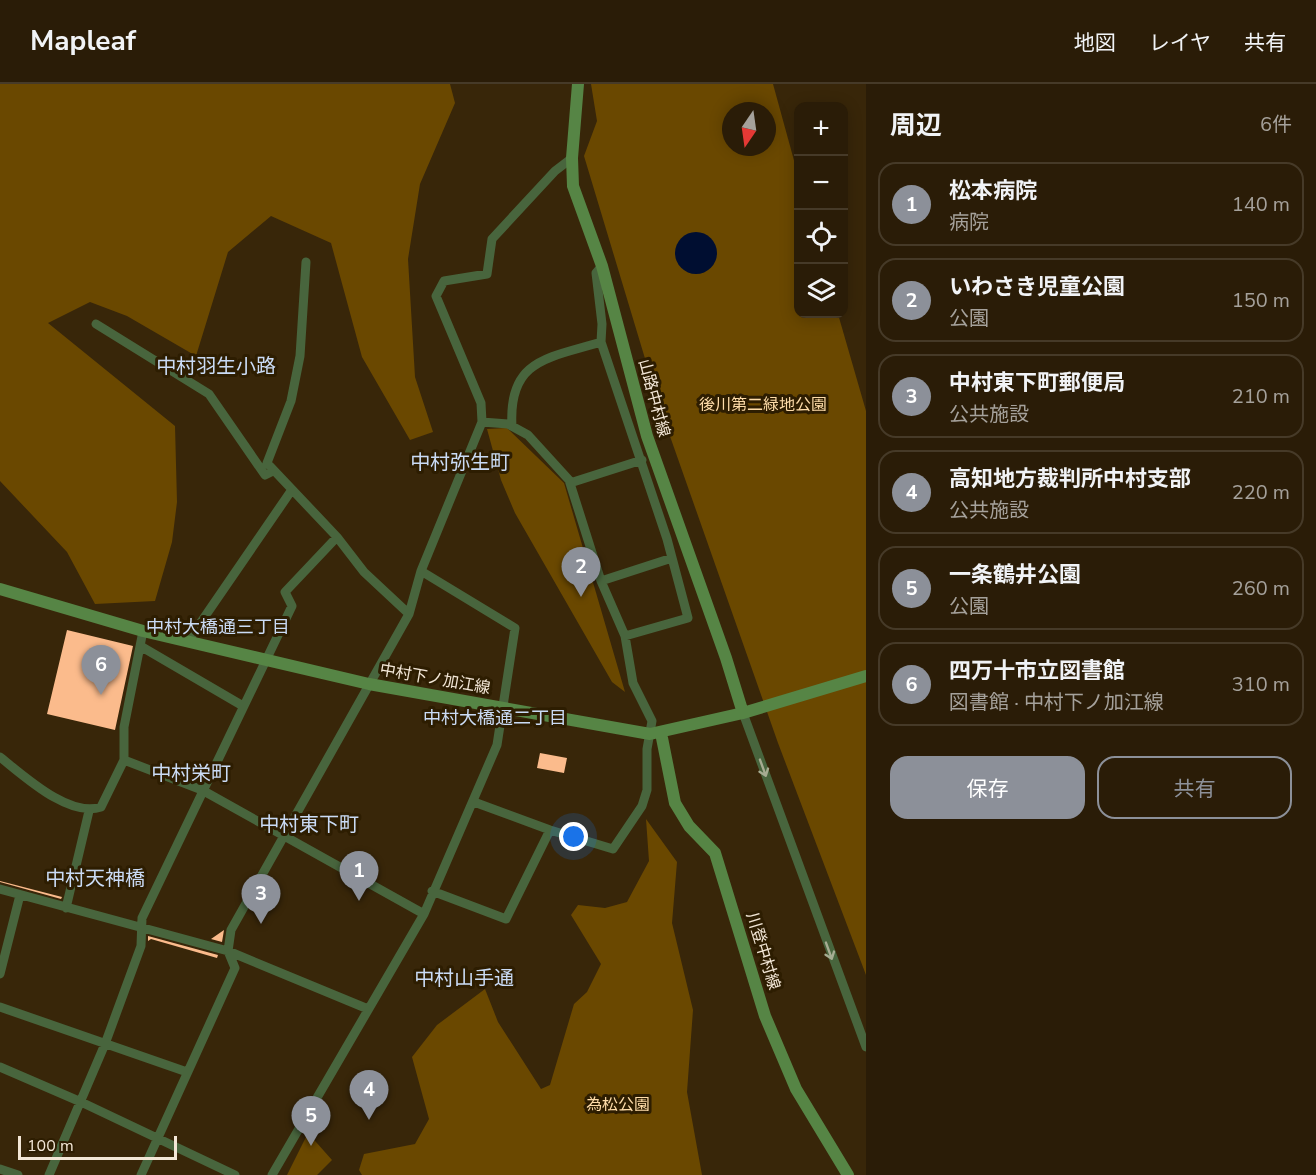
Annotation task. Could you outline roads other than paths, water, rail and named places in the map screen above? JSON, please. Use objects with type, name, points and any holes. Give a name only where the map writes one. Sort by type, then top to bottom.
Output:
[{"type":"main road","name":"山路中村線","points":[[578,84],[572,158],[573,186],[602,266],[647,436],[726,658],[749,711]]},
{"type":"main road","name":"中村下ノ加江線","points":[[0,589],[143,631],[369,684],[655,734],[749,711],[866,676]]},
{"type":"main road","name":"川登中村線","points":[[655,734],[675,803],[689,826],[715,853],[765,1016],[796,1089],[848,1175]]},
{"type":"street","points":[[141,1175],[236,968],[228,951],[231,930],[409,614],[421,571],[482,422],[481,403],[436,296],[444,281],[488,274],[492,239],[555,171],[572,158]]},
{"type":"street","points":[[306,261],[300,356],[291,401],[267,463],[291,491],[337,537],[364,572],[409,614]]},
{"type":"street","points":[[602,266],[596,273],[602,324],[601,342],[642,460],[688,618],[625,636]]},
{"type":"street","points":[[96,324],[209,394],[265,475],[273,471]]},
{"type":"street","points":[[513,426],[511,401],[528,369],[541,361],[601,342]]},
{"type":"street","points":[[474,802],[607,849],[617,845],[642,806],[647,790],[655,734],[652,721],[633,683],[625,636],[601,580],[570,483],[528,435],[513,426],[482,422]]},
{"type":"street","points":[[570,483],[642,460]]},
{"type":"street","points":[[189,641],[291,491]]},
{"type":"street","points":[[49,1175],[105,1044],[141,946],[142,918],[292,606],[285,592],[337,537]]},
{"type":"street","points":[[601,580],[672,558]]},
{"type":"street","points":[[272,1175],[424,914],[497,745],[515,628],[421,571]]},
{"type":"street","points":[[0,756],[38,786],[80,810],[89,811],[104,803],[124,760],[124,727],[142,646],[143,631]]},
{"type":"street","points":[[142,646],[243,706]]},
{"type":"street","points":[[749,711],[866,1047]]},
{"type":"street","points":[[124,760],[202,790],[424,914]]},
{"type":"street","points":[[66,908],[89,811]]},
{"type":"street","points":[[432,891],[506,919],[550,830]]},
{"type":"street","points":[[0,889],[228,951],[368,1009]]},
{"type":"street","points":[[0,974],[20,895]]},
{"type":"street","points":[[114,921],[117,911]]},
{"type":"street","points":[[0,1007],[187,1072]]},
{"type":"street","points":[[0,1067],[81,1102],[236,1175]]},
{"type":"street","points":[[0,1169],[18,1175]]},
{"type":"water","points":[[696,232],[704,233],[711,238],[716,245],[716,261],[711,268],[704,273],[696,274],[688,273],[681,268],[676,261],[675,253],[676,245],[681,238],[688,233]]},
{"type":"place","name":"いわさき児童公園","points":[[581,597]]},
{"type":"place","name":"四万十市立図書館","points":[[101,695]]},
{"type":"place","name":"松本病院","points":[[359,901]]},
{"type":"place","name":"中村東下町郵便局","points":[[261,924]]},
{"type":"place","name":"高知地方裁判所中村支部","points":[[369,1120]]},
{"type":"place","name":"一条鶴井公園","points":[[311,1146]]},
{"type":"district","name":"中村羽生小路","points":[[216,366]]},
{"type":"district","name":"中村弥生町","points":[[460,462]]},
{"type":"district","name":"中村大橋通三丁目","points":[[218,627]]},
{"type":"district","name":"中村大橋通二丁目","points":[[495,718]]},
{"type":"district","name":"中村栄町","points":[[191,773]]},
{"type":"district","name":"中村東下町","points":[[309,824]]},
{"type":"district","name":"中村天神橋","points":[[95,878]]},
{"type":"district","name":"中村山手通","points":[[464,978]]},
{"type":"park label","name":"後川第二緑地公園","points":[[763,405]]},
{"type":"park label","name":"為松公園","points":[[618,1105]]}]
